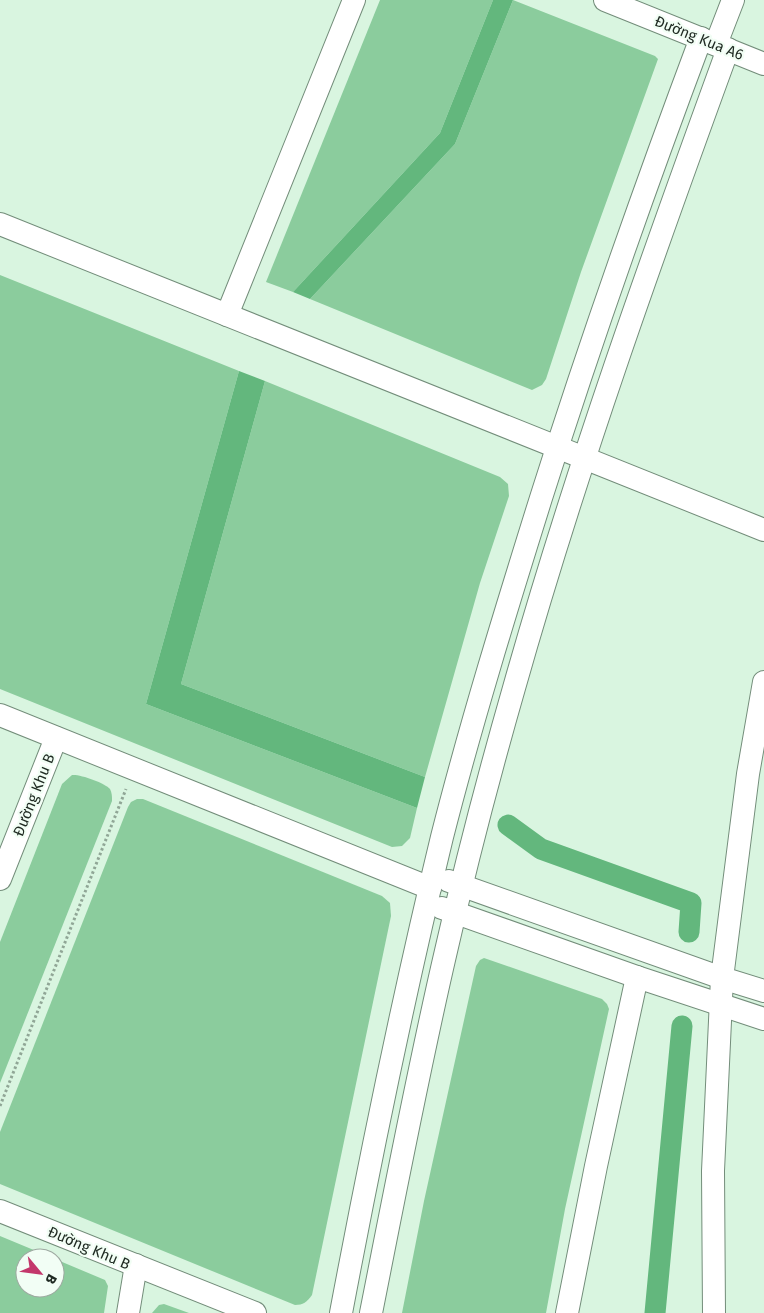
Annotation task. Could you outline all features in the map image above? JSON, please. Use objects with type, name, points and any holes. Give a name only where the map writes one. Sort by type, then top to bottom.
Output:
[{"type":"street","points":[[227,315],[354,0]]},
{"type":"street","name":"Đường Kua A6","points":[[605,0],[764,64]]},
{"type":"street","points":[[341,1313],[367,1179],[430,889],[492,658],[557,447],[632,228],[733,0]]},
{"type":"street","points":[[371,1313],[401,1158],[455,913],[514,689],[585,458],[672,201],[715,44]]},
{"type":"street","points":[[0,224],[764,530]]},
{"type":"street","points":[[714,1313],[713,1170],[722,978],[748,774],[764,682]]},
{"type":"street","points":[[0,715],[430,889],[455,913],[764,1019]]},
{"type":"street","name":"Đường Khu B","points":[[0,879],[56,738]]},
{"type":"street","points":[[430,889],[462,885],[722,978],[764,991]]},
{"type":"street","points":[[567,1313],[596,1166],[637,977]]},
{"type":"street","name":"Đường Khu B","points":[[0,1211],[136,1265],[128,1313]]},
{"type":"street","points":[[136,1265],[255,1313]]},
{"type":"path","points":[[0,1106],[127,786]]},
{"type":"shaded area","points":[[380,0],[493,0],[440,133],[293,292],[266,282]]},
{"type":"shaded area","points":[[493,0],[513,0],[455,144],[310,299],[293,292],[440,133]]},
{"type":"shaded area","points":[[513,0],[655,56],[658,59],[581,272],[546,379],[542,385],[532,390],[310,299],[455,144]]},
{"type":"shaded area","points":[[0,275],[239,371],[146,704],[417,808],[410,838],[402,846],[392,847],[0,689]]},
{"type":"shaded area","points":[[239,371],[265,381],[181,684],[425,777],[417,808],[146,704]]},
{"type":"shaded area","points":[[265,381],[500,477],[508,484],[509,496],[480,583],[425,777],[181,684]]},
{"type":"shaded area","points":[[72,775],[86,777],[107,787],[110,789],[112,801],[0,1083],[0,942],[62,784]]},
{"type":"shaded area","points":[[143,799],[382,896],[390,903],[391,916],[312,1295],[307,1301],[300,1304],[295,1305],[0,1184],[0,1132],[128,807],[131,802]]},
{"type":"shaded area","points":[[484,958],[602,999],[609,1009],[565,1209],[546,1313],[402,1313],[424,1201],[476,966]]},
{"type":"shaded area","points":[[0,1236],[29,1248],[15,1248],[15,1298],[65,1298],[65,1263],[105,1280],[108,1286],[104,1313],[0,1313]]},
{"type":"shaded area","points":[[164,1304],[189,1313],[152,1313],[159,1305]]},
{"type":"waterway","points":[[508,825],[541,849],[691,903],[689,932]]},
{"type":"waterway","points":[[655,1313],[682,1026]]}]
